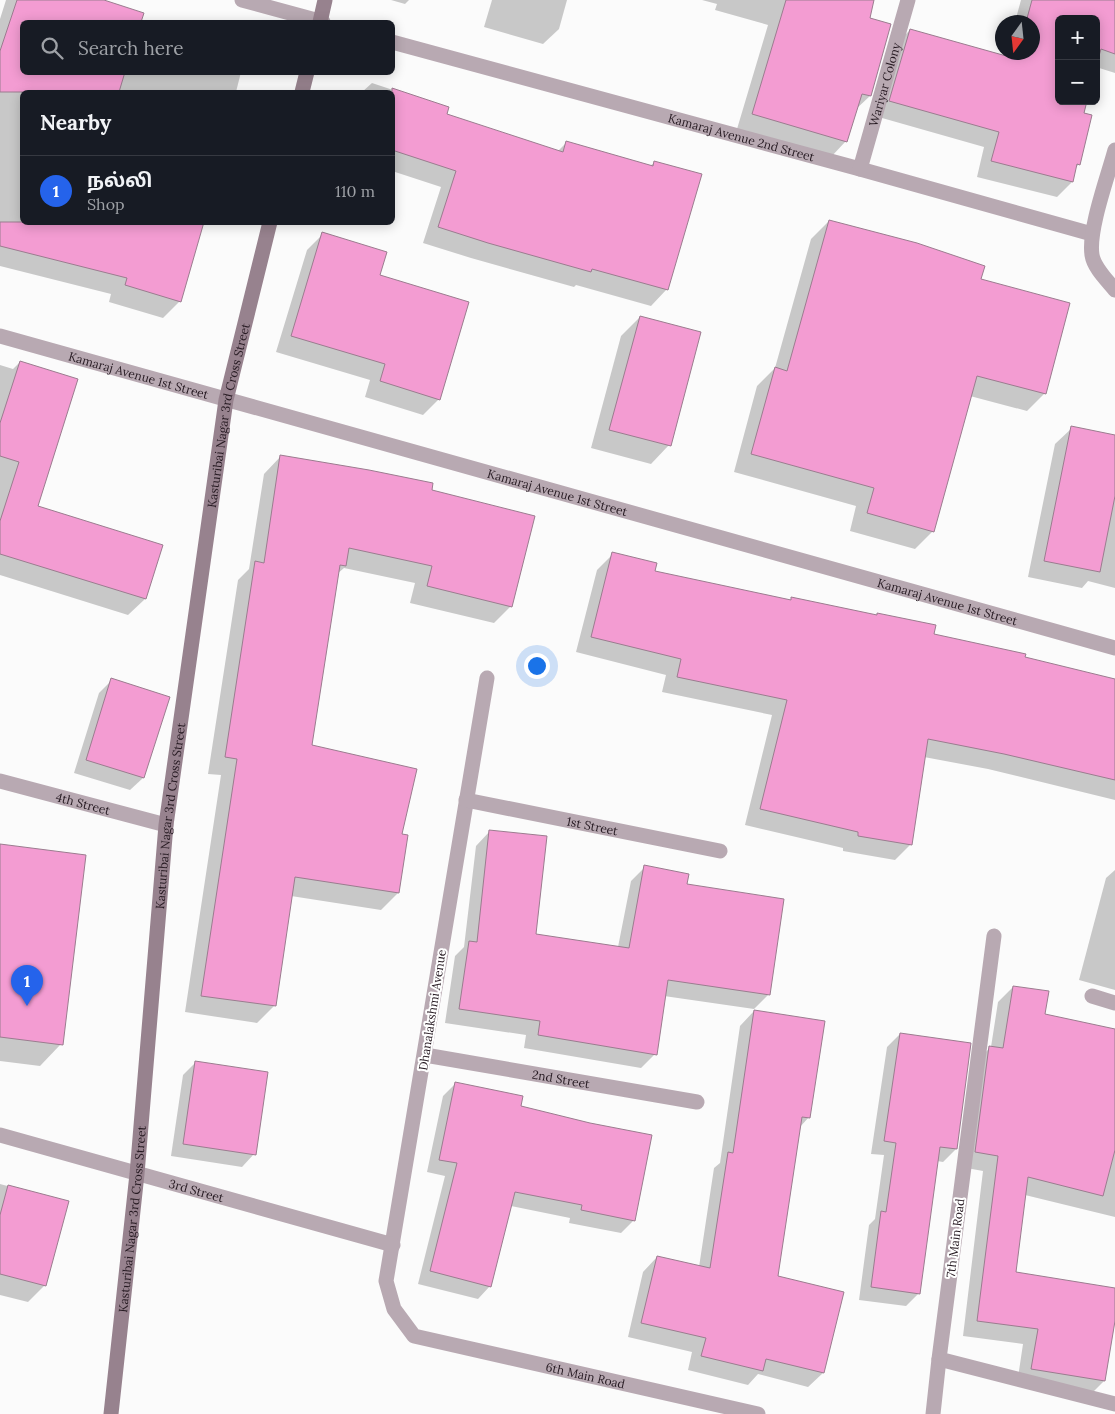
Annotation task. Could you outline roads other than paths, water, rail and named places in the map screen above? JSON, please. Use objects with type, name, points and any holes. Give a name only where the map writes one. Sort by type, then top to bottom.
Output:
[{"type":"street","points":[[242,0],[314,20]]},
{"type":"street","points":[[321,20],[325,0]]},
{"type":"street","name":"Wariyar Colony","points":[[860,169],[908,0]]},
{"type":"street","name":"Kamaraj Avenue 2nd Street","points":[[395,43],[1092,234]]},
{"type":"street","points":[[303,90],[307,75]]},
{"type":"street","points":[[1115,150],[1092,234],[1092,256],[1102,274],[1115,290]]},
{"type":"street","name":"Kasturibai Nagar 3rd Cross Street","points":[[111,1414],[137,1174],[166,826],[226,400],[269,225]]},
{"type":"street","name":"Kamaraj Avenue 1st Street","points":[[0,336],[1115,648]]},
{"type":"street","name":"Dhanalakshmi Avenue","points":[[414,1336],[394,1310],[386,1281],[394,1245],[487,678]]},
{"type":"street","name":"4th Street","points":[[0,781],[166,826]]},
{"type":"street","name":"1st Street","points":[[466,800],[720,851]]},
{"type":"street","name":"7th Main Road","points":[[933,1414],[994,936]]},
{"type":"street","points":[[1092,996],[1115,1003]]},
{"type":"street","name":"2nd Street","points":[[425,1055],[697,1102]]},
{"type":"street","name":"3rd Street","points":[[0,1134],[394,1245]]},
{"type":"street","name":"6th Main Road","points":[[414,1336],[758,1414]]},
{"type":"street","points":[[940,1359],[1115,1404]]},
{"type":"place","name":"நல்லி","points":[[27,1006]]}]
